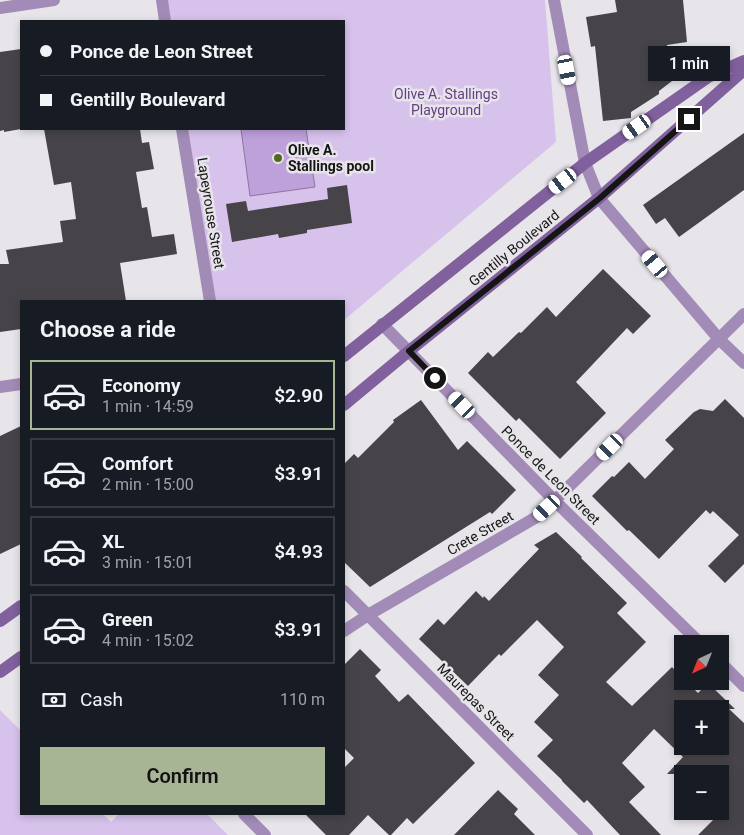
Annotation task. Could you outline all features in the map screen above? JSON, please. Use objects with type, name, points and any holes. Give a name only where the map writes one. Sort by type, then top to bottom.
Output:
[{"type":"main road","name":"Gentilly Boulevard","points":[[345,355],[585,163],[708,77],[744,61]]},
{"type":"main road","name":"Gentilly Boulevard","points":[[345,404],[600,198],[744,70]]},
{"type":"main road","points":[[0,621],[20,607]]},
{"type":"main road","points":[[0,672],[20,658]]},
{"type":"street","points":[[0,8],[54,0]]},
{"type":"street","points":[[162,0],[165,20]]},
{"type":"street","points":[[554,0],[585,163],[600,198],[719,339],[744,363]]},
{"type":"street","name":"Lapeyrouse Street","points":[[182,130],[210,300]]},
{"type":"street","name":"Crete Street","points":[[345,630],[540,515],[744,314]]},
{"type":"street","name":"Ponce de Leon Street","points":[[382,324],[555,501],[692,635]]},
{"type":"street","points":[[0,387],[20,384]]},
{"type":"street","name":"Maurepas Street","points":[[345,592],[587,835]]},
{"type":"street","points":[[729,671],[744,686]]},
{"type":"street","points":[[245,815],[265,835]]},
{"type":"green space","name":"Olive A. Stallings Playground","points":[[162,0],[545,0],[556,142],[345,319],[345,300],[210,300],[182,130],[345,130],[345,20],[165,20]]},
{"type":"green space","points":[[0,710],[20,730],[20,815],[104,815],[111,822],[118,815],[208,815],[228,835],[0,835]]},
{"type":"shaded area","name":"Olive A. Stallings pool","points":[[241,130],[306,130],[315,187],[250,196]]},
{"type":"building","points":[[615,0],[683,0],[687,42],[667,45],[672,81],[659,91],[659,94],[631,112],[631,118],[603,121],[595,46],[591,47],[586,17],[617,12]]},
{"type":"building","points":[[20,49],[20,129],[4,132],[4,130],[0,131],[0,52]]},
{"type":"building","points":[[44,130],[140,130],[142,143],[149,142],[154,169],[136,172],[142,208],[147,207],[152,237],[174,234],[177,254],[120,263],[126,300],[20,300],[20,329],[0,332],[0,264],[9,264],[6,250],[63,242],[60,221],[76,219],[71,182],[54,185]]},
{"type":"building","points":[[744,133],[744,190],[679,237],[665,218],[656,224],[643,205]]},
{"type":"building","points":[[347,185],[352,223],[307,230],[307,233],[279,238],[278,234],[232,242],[226,204],[246,201],[248,211],[328,199],[327,188]]},
{"type":"building","points":[[603,269],[651,316],[633,334],[627,328],[576,382],[606,413],[560,459],[519,418],[516,421],[468,373],[488,352],[493,357],[547,307],[556,317]]},
{"type":"building","points":[[725,399],[744,418],[744,564],[725,583],[708,566],[739,535],[713,511],[710,514],[706,510],[659,559],[629,530],[627,531],[592,496],[629,462],[645,479],[674,449],[665,440],[694,412],[700,409],[713,411]]},
{"type":"building","points":[[421,400],[458,450],[467,441],[516,490],[492,514],[490,512],[370,587],[345,563],[345,463],[354,454],[358,458],[394,422],[393,420]]},
{"type":"building","points":[[20,426],[20,544],[0,554],[0,436]]},
{"type":"building","points":[[556,532],[627,603],[617,613],[646,642],[606,682],[632,706],[672,667],[674,669],[674,690],[695,690],[698,693],[701,690],[715,690],[726,700],[674,700],[674,748],[654,729],[622,763],[645,787],[629,802],[661,835],[620,835],[587,800],[584,803],[537,756],[553,740],[534,722],[559,695],[538,675],[564,647],[537,620],[501,656],[499,654],[468,686],[419,639],[438,619],[444,625],[476,591],[489,601],[539,549],[534,545]]},
{"type":"building","points":[[360,649],[381,670],[375,676],[399,702],[408,694],[475,763],[413,824],[407,818],[391,835],[368,815],[349,835],[326,835],[306,815],[345,815],[345,767],[354,758],[345,749],[345,664]]},
{"type":"building","points":[[729,703],[735,709],[729,709]]},
{"type":"building","points":[[729,709],[744,723],[744,835],[698,835],[713,820],[729,820],[729,765],[675,765],[683,757],[681,755],[729,755]]},
{"type":"building","points":[[674,767],[674,774],[667,774]]},
{"type":"building","points":[[498,790],[518,809],[514,814],[535,835],[454,835]]},
{"type":"place","name":"Olive A. Stallings pool","points":[[278,158]]},
{"type":"route","points":[[435,378],[409,351],[600,198],[689,119]]}]
